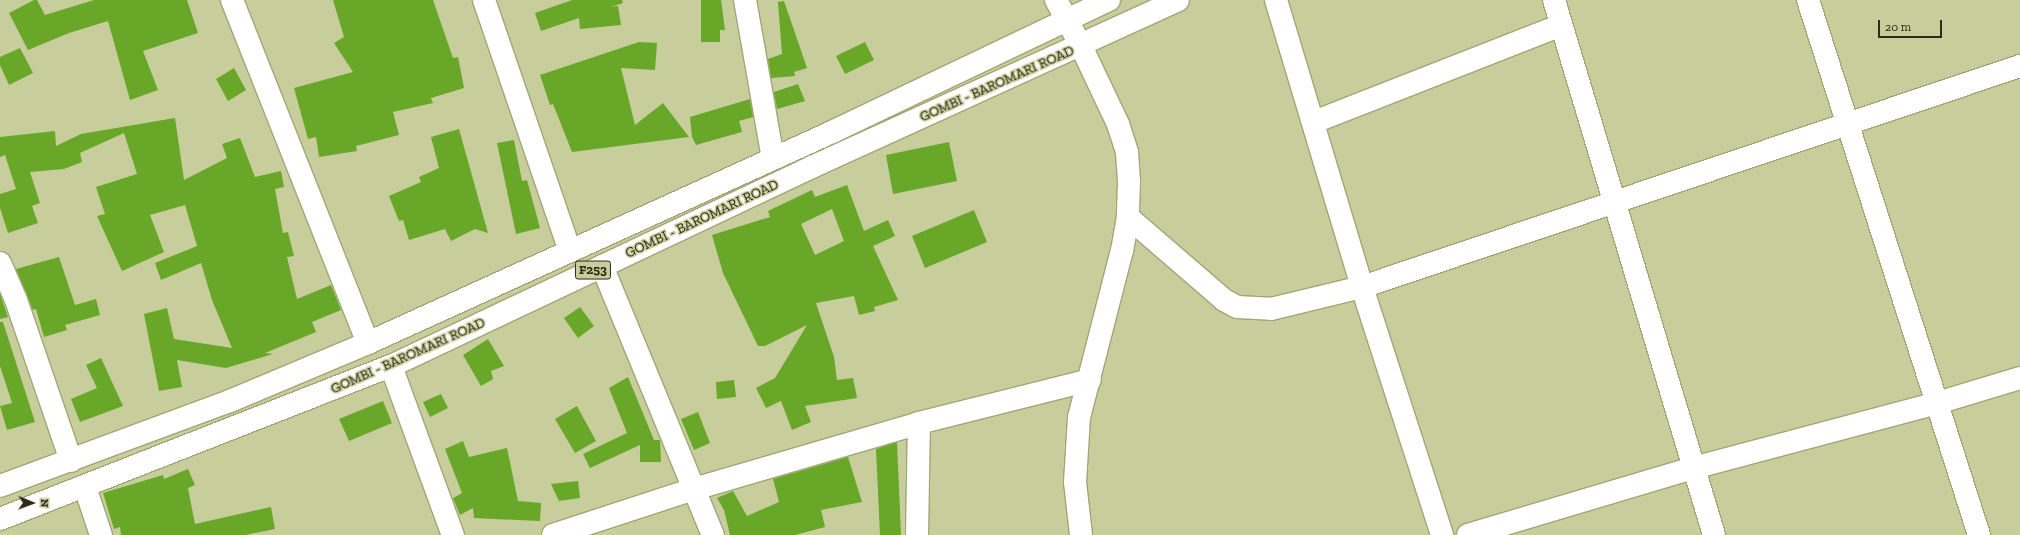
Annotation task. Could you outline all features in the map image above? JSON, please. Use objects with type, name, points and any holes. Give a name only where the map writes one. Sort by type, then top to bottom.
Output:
[{"type":"street","points":[[232,0],[368,343]]},
{"type":"street","points":[[484,0],[570,251]]},
{"type":"street","points":[[745,0],[747,24],[773,159]]},
{"type":"street","points":[[1056,0],[1081,46],[1118,124],[1127,152],[1128,217],[1080,417],[1076,448],[1075,482],[1082,535]]},
{"type":"street","name":"GOMBI - BAROMARI ROAD","points":[[0,486],[230,401],[368,343],[773,159],[1109,0]]},
{"type":"street","name":"GOMBI - BAROMARI ROAD","points":[[0,519],[391,366],[602,266],[1178,0]]},
{"type":"street","points":[[1276,0],[1314,122],[1362,287],[1442,535]]},
{"type":"street","points":[[1554,0],[1714,535]]},
{"type":"street","points":[[1808,0],[1979,535]]},
{"type":"street","points":[[1314,122],[1561,25]]},
{"type":"street","points":[[1128,217],[1224,300],[1237,307],[1271,310],[1362,287],[1614,204],[2020,66]]},
{"type":"street","points":[[0,262],[16,300],[71,461]]},
{"type":"street","points":[[602,266],[713,535]]},
{"type":"street","points":[[391,366],[453,535]]},
{"type":"street","points":[[1468,535],[1693,468],[1937,403],[2020,378]]},
{"type":"street","points":[[553,535],[694,489],[919,423],[1090,380]]},
{"type":"street","points":[[918,535],[919,423]]},
{"type":"street","points":[[85,487],[101,535]]},
{"type":"building","points":[[34,0],[37,0],[45,15],[94,0],[187,0],[198,33],[143,51],[158,90],[130,100],[108,21],[69,33],[28,50],[9,13]]},
{"type":"building","points":[[333,0],[433,0],[453,58],[458,57],[464,88],[431,98],[433,103],[393,112],[399,135],[356,146],[357,151],[319,157],[316,137],[308,139],[294,88],[353,72],[334,43],[344,37]]},
{"type":"building","points":[[572,0],[622,0],[623,3],[611,7],[618,6],[621,25],[580,29],[579,18],[541,31],[535,13]]},
{"type":"building","points":[[701,0],[721,0],[725,30],[720,30],[720,42],[701,42]]},
{"type":"building","points":[[784,1],[807,68],[794,72],[795,76],[771,78],[768,59],[782,54],[778,2]]},
{"type":"building","points":[[639,42],[657,43],[655,70],[621,68],[635,125],[663,103],[689,137],[572,152],[553,104],[550,105],[540,75]]},
{"type":"building","points":[[865,42],[874,60],[845,74],[836,56]]},
{"type":"building","points":[[20,48],[33,73],[9,85],[0,65],[0,57]]},
{"type":"building","points":[[234,68],[246,90],[228,101],[216,79]]},
{"type":"building","points":[[798,84],[805,101],[777,109],[774,92]]},
{"type":"building","points":[[750,99],[753,117],[739,121],[742,132],[696,145],[692,137],[690,117]]},
{"type":"building","points":[[175,118],[184,180],[227,158],[222,144],[240,138],[255,177],[281,171],[284,187],[275,189],[283,233],[288,232],[294,256],[287,257],[297,299],[331,285],[341,310],[312,322],[316,332],[265,353],[273,354],[226,368],[177,360],[182,387],[159,391],[144,314],[167,308],[174,339],[232,348],[212,300],[201,263],[161,280],[155,263],[197,246],[185,205],[150,215],[164,252],[122,271],[97,216],[105,214],[96,187],[137,174],[124,133],[80,153],[82,162],[64,169],[30,172],[40,203],[32,206],[38,223],[8,233],[0,208],[0,194],[16,189],[5,155],[0,157],[0,137],[55,131],[56,146],[81,134]]},
{"type":"building","points":[[459,129],[488,233],[475,229],[451,241],[445,229],[409,240],[403,220],[399,221],[389,196],[421,182],[419,177],[439,168],[431,137]]},
{"type":"building","points":[[514,140],[522,181],[527,180],[540,228],[516,234],[497,143]]},
{"type":"building","points":[[949,142],[957,181],[893,194],[886,155]]},
{"type":"building","points":[[847,185],[864,231],[888,220],[895,236],[873,246],[898,300],[874,307],[875,311],[859,315],[854,296],[816,303],[834,357],[837,380],[853,378],[857,398],[805,406],[811,422],[792,430],[781,401],[766,408],[756,388],[775,378],[807,325],[765,346],[758,346],[723,273],[712,235],[770,217],[768,211],[812,190],[815,197]],"holes":[[[832,209],[844,241],[815,255],[801,224]]]},
{"type":"building","points":[[974,210],[987,242],[925,268],[912,236]]},
{"type":"building","points":[[59,257],[75,305],[96,299],[100,315],[65,325],[67,330],[44,337],[36,309],[33,310],[16,269]]},
{"type":"building","points":[[0,294],[8,317],[0,319]]},
{"type":"building","points":[[580,307],[594,326],[578,338],[564,318]]},
{"type":"building","points":[[0,322],[3,322],[35,422],[7,430],[0,406],[12,403],[0,366]]},
{"type":"building","points":[[488,339],[504,366],[491,371],[493,379],[481,386],[463,355]]},
{"type":"building","points":[[101,358],[123,406],[80,422],[71,399],[97,388],[86,365]]},
{"type":"building","points":[[628,377],[654,440],[660,440],[661,462],[640,462],[640,445],[590,468],[583,454],[627,433],[609,388]]},
{"type":"building","points":[[734,380],[736,397],[717,399],[716,382]]},
{"type":"building","points":[[441,394],[448,408],[430,417],[423,402]]},
{"type":"building","points":[[383,401],[392,423],[349,441],[339,419]]},
{"type":"building","points":[[577,406],[596,441],[575,453],[555,419]]},
{"type":"building","points":[[698,412],[710,443],[694,450],[681,419]]},
{"type":"building","points":[[463,441],[469,457],[507,448],[518,501],[541,503],[540,521],[474,518],[473,508],[460,515],[453,498],[462,493],[445,449]]},
{"type":"building","points":[[897,442],[901,535],[880,535],[876,449]]},
{"type":"building","points":[[848,457],[862,502],[821,510],[825,527],[795,535],[730,535],[724,510],[717,498],[733,491],[747,516],[779,502],[773,479]]},
{"type":"building","points":[[188,469],[195,485],[188,488],[195,524],[271,507],[275,529],[245,535],[121,535],[120,527],[114,529],[103,493],[163,475],[164,479]]},
{"type":"building","points":[[578,481],[580,498],[559,501],[551,484]]}]
